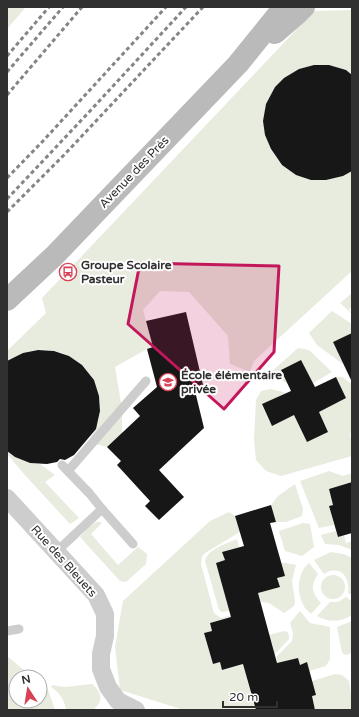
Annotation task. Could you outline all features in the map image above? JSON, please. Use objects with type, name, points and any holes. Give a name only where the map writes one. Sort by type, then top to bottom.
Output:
[{"type":"main road","name":"Avenue des Prés","points":[[7,300],[54,256],[238,64],[284,7]]},
{"type":"main road","name":"Avenue des Prés","points":[[238,64],[304,7]]},
{"type":"main road","name":"Avenue des Prés","points":[[7,306],[30,279]]},
{"type":"street","name":"Rue des Bleuets","points":[[7,498],[96,595],[105,614],[105,636],[101,654],[101,669],[114,706],[136,710]]},
{"type":"lane","points":[[133,544],[90,494],[65,468],[146,381]]},
{"type":"lane","points":[[56,552],[102,509]]},
{"type":"lane","points":[[7,631],[19,629]]},
{"type":"highlighted area","points":[[140,263],[279,266],[274,352],[224,409],[128,324]]},
{"type":"shaded area","points":[[7,7],[26,7],[7,29]]},
{"type":"shaded area","points":[[352,10],[352,75],[345,70],[329,65],[314,65],[299,69],[284,78],[275,87],[265,134],[271,150],[282,165],[296,175],[326,180],[343,176],[352,171],[352,271],[254,361],[250,372],[230,364],[228,336],[189,292],[160,291],[143,310],[153,347],[115,367],[122,409],[122,433],[107,447],[88,442],[99,419],[99,398],[96,386],[82,366],[62,353],[51,350],[38,350],[30,352],[7,363],[7,351],[46,313],[42,298],[314,11]]},
{"type":"shaded area","points":[[352,293],[352,307],[349,309],[352,314],[340,303]]},
{"type":"shaded area","points":[[332,311],[352,324],[352,333],[333,342],[344,365],[317,345],[309,333]]},
{"type":"shaded area","points":[[298,348],[309,350],[332,372],[313,383],[301,360],[281,370],[288,384],[270,373]]},
{"type":"shaded area","points":[[336,377],[342,377],[352,384],[352,428],[350,435],[352,441],[352,456],[281,476],[266,471],[256,460],[254,440],[256,400],[261,391],[271,389],[286,393],[262,405],[272,426],[294,415],[307,442],[328,432],[319,412],[346,398]]},
{"type":"shaded area","points":[[7,451],[15,457],[30,463],[40,464],[55,475],[45,482],[79,518],[70,524],[24,474],[7,454]]},
{"type":"shaded area","points":[[329,471],[343,476],[352,473],[352,486],[351,482],[329,489],[333,505],[329,506],[334,525],[319,528],[300,481]]},
{"type":"shaded area","points":[[295,484],[303,509],[302,516],[286,522],[276,522],[271,505],[278,496]]},
{"type":"shaded area","points":[[229,512],[235,516],[240,532],[205,553],[202,556],[201,564],[214,613],[221,618],[236,614],[229,619],[229,617],[210,623],[212,631],[204,633],[213,664],[220,662],[223,670],[242,665],[242,663],[249,661],[247,680],[256,710],[184,710],[120,690],[115,647],[123,601],[210,521]]},
{"type":"shaded area","points":[[96,522],[102,523],[91,534],[118,565],[138,547],[147,554],[146,564],[126,582],[120,581],[80,537]]},
{"type":"shaded area","points":[[303,523],[310,524],[314,547],[302,556],[285,551],[279,531]]},
{"type":"shaded area","points":[[336,531],[338,537],[344,535],[346,543],[352,541],[352,550],[339,545],[325,544],[321,535]]},
{"type":"shaded area","points":[[237,539],[239,547],[222,552],[225,560],[216,563],[235,610],[222,612],[219,610],[205,561],[214,550]]},
{"type":"shaded area","points":[[331,552],[344,554],[352,558],[352,595],[348,593],[347,580],[343,574],[336,571],[329,571],[324,574],[314,560]]},
{"type":"shaded area","points":[[281,563],[296,565],[292,581],[295,601],[294,606],[284,613],[269,603],[256,601],[253,591],[279,586],[277,578]]},
{"type":"shaded area","points":[[309,563],[318,574],[315,578],[313,589],[321,603],[311,614],[306,609],[299,593],[300,576],[302,571]]},
{"type":"shaded area","points":[[333,575],[341,579],[345,587],[341,595],[333,599],[325,595],[321,587],[325,579]]},
{"type":"shaded area","points":[[346,597],[352,601],[352,615],[335,621],[326,620],[317,616],[330,602],[338,602]]},
{"type":"shaded area","points":[[300,611],[310,623],[330,627],[330,659],[326,666],[309,671],[307,663],[300,665],[298,658],[279,663],[278,665],[276,657],[292,641],[293,633],[290,623]]},
{"type":"shaded area","points":[[352,621],[352,653],[346,655],[342,653],[337,627]]},
{"type":"shaded area","points":[[284,631],[288,632],[289,639],[273,658],[268,649],[273,647],[269,635]]},
{"type":"shaded area","points":[[7,656],[22,669],[8,669],[8,709],[48,709],[48,690],[55,710],[8,710]]},
{"type":"shaded area","points":[[335,674],[342,675],[349,681],[352,710],[315,710],[312,696],[312,681]]},
{"type":"shaded area","points":[[92,684],[100,694],[99,703],[93,710],[66,710],[61,697],[51,687],[52,685],[65,687]]},
{"type":"building","points":[[314,65],[329,65],[346,70],[352,75],[352,171],[343,176],[326,180],[311,180],[296,175],[282,165],[271,149],[265,135],[263,121],[266,104],[275,87],[284,78],[299,69]]},
{"type":"building","points":[[186,312],[204,389],[195,391],[204,428],[159,470],[184,497],[159,520],[145,506],[150,501],[117,465],[121,461],[107,447],[140,416],[133,408],[157,387],[147,349],[153,347],[146,321]]},
{"type":"building","points":[[352,333],[352,382],[333,342]]},
{"type":"building","points":[[38,350],[54,351],[69,356],[82,365],[94,380],[99,396],[100,411],[96,429],[74,455],[65,460],[60,459],[57,462],[47,464],[30,463],[15,457],[7,451],[7,361],[23,353]]},
{"type":"building","points":[[301,360],[315,387],[336,377],[346,398],[319,412],[328,432],[307,442],[294,415],[272,426],[262,404],[291,391],[281,370]]},
{"type":"building","points":[[352,482],[352,533],[338,537],[329,506],[333,505],[329,489]]},
{"type":"building","points":[[271,505],[276,522],[270,523],[285,576],[277,578],[280,587],[258,593],[277,663],[298,658],[300,665],[307,662],[316,695],[312,696],[315,710],[256,710],[243,664],[222,670],[220,662],[213,664],[204,633],[212,631],[210,623],[231,617],[216,563],[225,560],[222,552],[244,546],[235,516]]},
{"type":"railway","points":[[7,56],[49,7]]},
{"type":"railway","points":[[7,72],[63,7]]},
{"type":"railway","points":[[7,95],[82,7]]},
{"type":"railway","points":[[7,178],[166,7]]},
{"type":"railway","points":[[7,199],[186,7]]},
{"type":"railway","points":[[7,212],[65,154],[203,7]]},
{"type":"place","name":"Groupe Scolaire Pasteur","points":[[68,272]]},
{"type":"place","name":"École élémentaire privée","points":[[168,382]]}]
